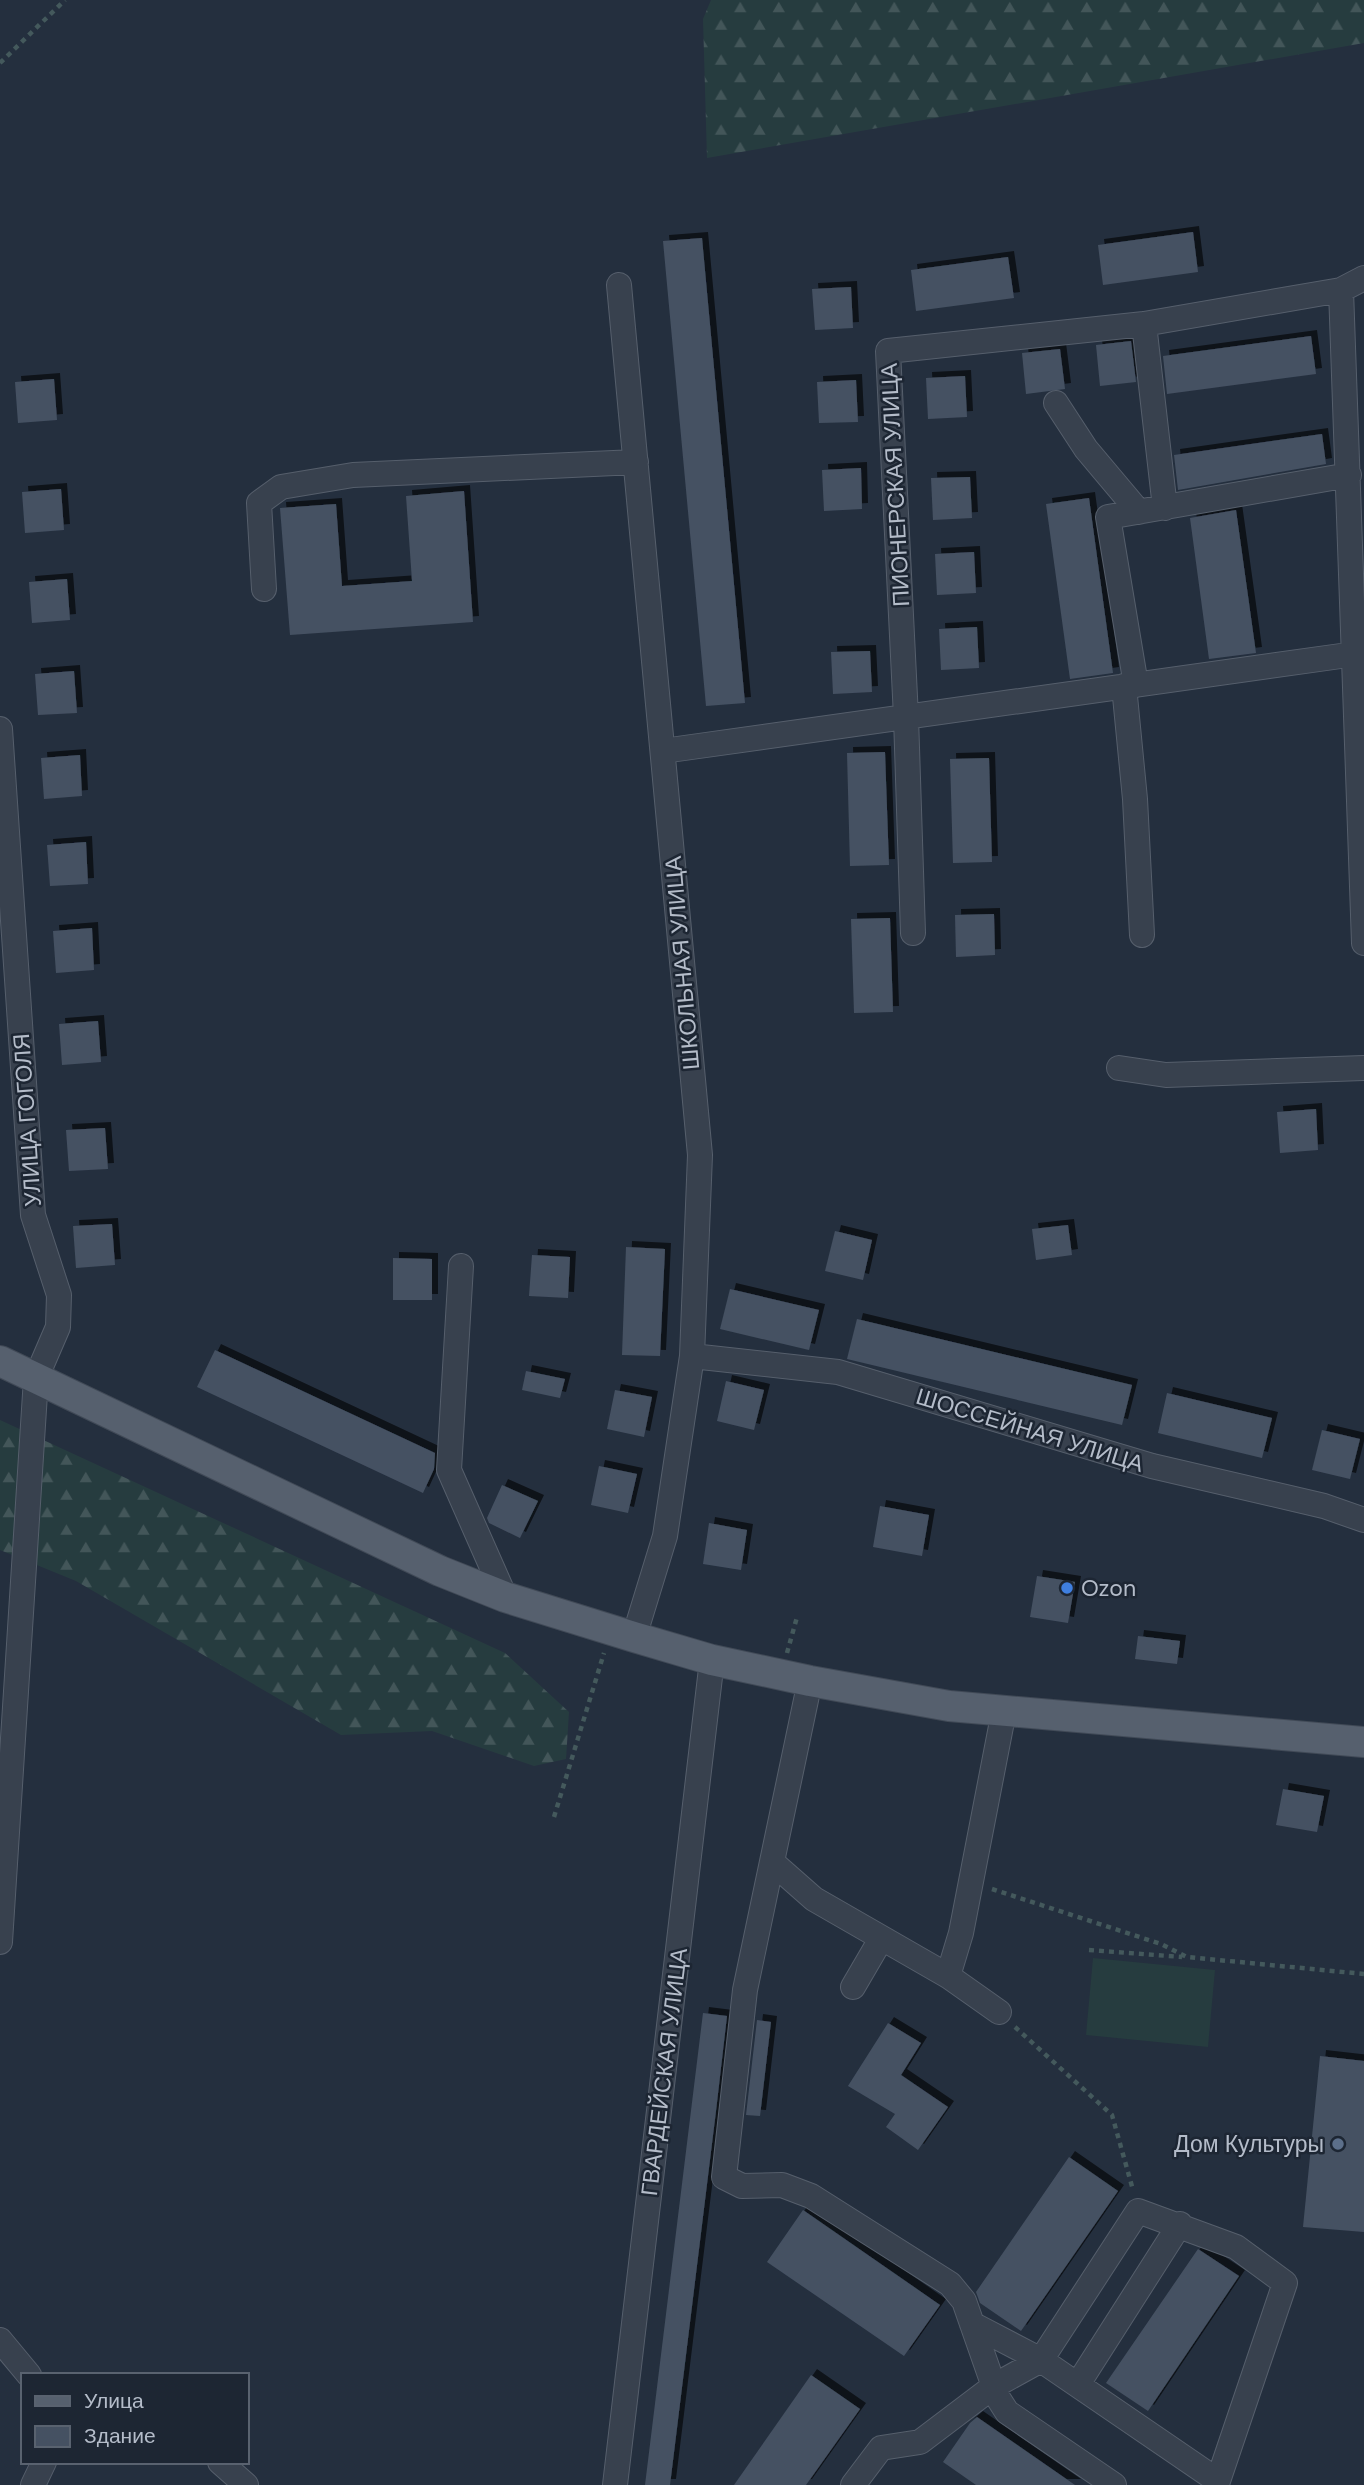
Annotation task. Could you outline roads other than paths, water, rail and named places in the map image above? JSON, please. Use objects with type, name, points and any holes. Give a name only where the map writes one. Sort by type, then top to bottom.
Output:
[{"type":"main road","points":[[0,1361],[440,1571],[505,1597],[712,1660],[949,1706],[1364,1742]]},
{"type":"street","name":"ПИОНЕРСКАЯ УЛИЦА","points":[[913,933],[906,717],[888,351],[1144,324],[1341,290],[1364,278]]},
{"type":"street","name":"ШКОЛЬНАЯ УЛИЦА","points":[[619,285],[700,1155],[692,1356],[665,1536],[623,1634]]},
{"type":"street","points":[[1341,290],[1364,943]]},
{"type":"street","points":[[1144,324],[1165,508]]},
{"type":"street","points":[[1056,403],[1086,449],[1139,512]]},
{"type":"street","points":[[264,589],[258,503],[281,486],[353,475],[636,462]]},
{"type":"street","points":[[1142,935],[1130,686],[1108,517],[1349,475]]},
{"type":"street","points":[[663,751],[1355,654]]},
{"type":"street","name":"УЛИЦА ГОГОЛЯ","points":[[0,729],[33,1215],[59,1295],[58,1327],[36,1378],[0,1942]]},
{"type":"street","points":[[1119,1068],[1166,1075],[1364,1068]]},
{"type":"street","points":[[461,1266],[449,1470],[505,1597]]},
{"type":"street","name":"ШОССЕЙНАЯ УЛИЦА","points":[[692,1356],[838,1372],[1152,1466],[1324,1506],[1364,1520]]},
{"type":"street","name":"ГВАРДЕЙСКАЯ УЛИЦА","points":[[615,2485],[712,1660]]},
{"type":"street","points":[[810,1681],[745,1990],[724,2177],[742,2186],[782,2185],[811,2196],[950,2284],[964,2301],[994,2386],[1007,2412],[1114,2485]]},
{"type":"street","points":[[948,1976],[971,1882],[1004,1711]]},
{"type":"street","points":[[772,1862],[814,1899],[948,1976],[999,2012]]},
{"type":"street","points":[[853,1987],[881,1939]]},
{"type":"street","points":[[853,2485],[881,2448],[920,2442],[994,2386],[1041,2360],[1138,2211],[1180,2224],[1236,2247],[1285,2283],[1217,2484],[1078,2384],[1041,2360],[972,2324]]},
{"type":"street","points":[[1078,2384],[1180,2224]]},
{"type":"street","points":[[0,2340],[27,2373]]},
{"type":"street","points":[[33,2485],[43,2464]]},
{"type":"street","points":[[222,2464],[246,2485]]},
{"type":"place","name":"Ozon","points":[[1067,1588]]},
{"type":"place","name":"Дом Культуры","points":[[1338,2144]]}]
